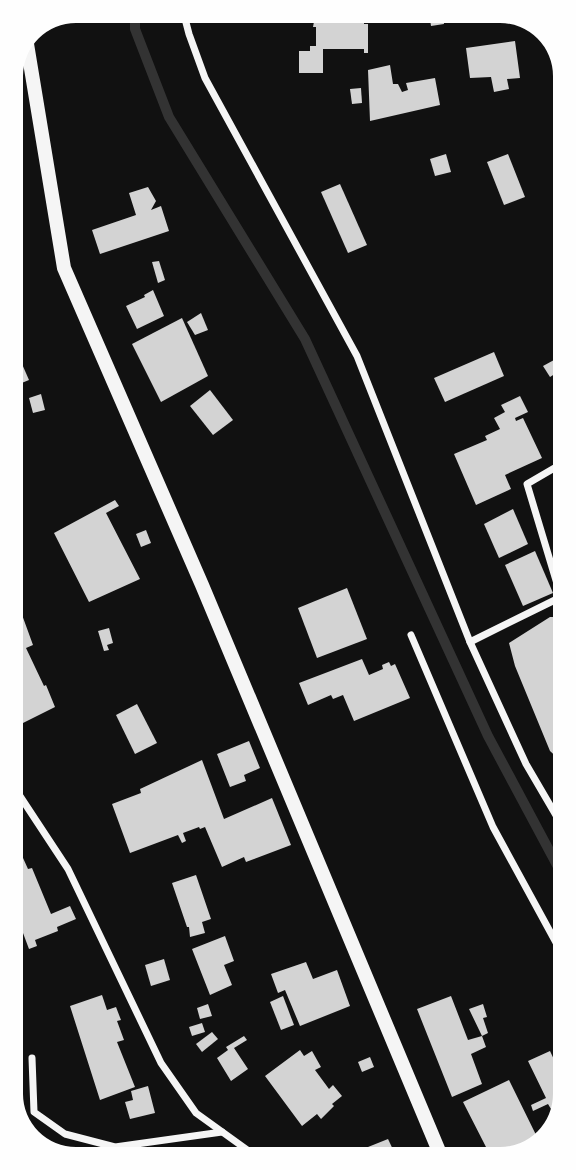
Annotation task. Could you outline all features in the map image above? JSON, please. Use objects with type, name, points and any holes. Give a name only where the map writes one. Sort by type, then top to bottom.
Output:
[{"type":"main road","points":[[28,52],[64,268],[202,585],[437,1147]]},
{"type":"street","points":[[186,23],[205,78],[357,356],[470,642],[526,764],[553,810]]},
{"type":"street","points":[[553,469],[527,484],[553,570]]},
{"type":"street","points":[[470,642],[553,604]]},
{"type":"street","points":[[411,635],[492,827],[553,937]]},
{"type":"street","points":[[23,801],[68,869],[161,1063],[196,1113],[243,1147]]},
{"type":"street","points":[[32,1058],[34,1112],[65,1134],[115,1147],[222,1132]]},
{"type":"building","points":[[314,23],[368,24],[368,53],[364,53],[364,49],[323,49],[323,73],[299,73],[299,51],[310,51],[310,46],[316,46],[316,27],[313,27]]},
{"type":"building","points":[[515,41],[520,78],[507,79],[509,89],[494,92],[491,77],[470,78],[466,48]]},
{"type":"building","points":[[390,65],[393,84],[398,84],[402,92],[408,90],[406,83],[435,78],[440,105],[370,121],[368,70]]},
{"type":"building","points":[[361,88],[362,103],[352,104],[350,89]]},
{"type":"building","points":[[446,154],[451,172],[435,176],[430,159]]},
{"type":"building","points":[[508,154],[525,197],[504,205],[487,162]]},
{"type":"building","points":[[340,184],[367,245],[348,253],[321,192]]},
{"type":"building","points":[[148,187],[156,201],[151,210],[161,206],[169,231],[100,254],[92,230],[136,215],[129,193]]},
{"type":"building","points":[[159,261],[165,280],[158,283],[152,262]]},
{"type":"building","points":[[153,290],[164,316],[137,329],[126,306]]},
{"type":"building","points":[[201,313],[208,330],[195,335],[187,322]]},
{"type":"building","points":[[182,318],[208,376],[161,402],[132,344]]},
{"type":"building","points":[[494,352],[504,376],[445,402],[434,378]]},
{"type":"building","points":[[553,361],[553,375],[550,377],[543,366]]},
{"type":"building","points":[[23,366],[29,380],[23,382]]},
{"type":"building","points":[[210,390],[233,420],[213,435],[190,406]]},
{"type":"building","points":[[41,394],[45,410],[33,413],[29,398]]},
{"type":"building","points":[[520,396],[528,412],[515,418],[516,421],[523,418],[542,458],[505,475],[511,489],[476,505],[454,454],[487,440],[485,436],[500,429],[494,418],[505,412],[501,405]]},
{"type":"building","points":[[115,500],[119,506],[106,513],[140,579],[89,602],[54,533]]},
{"type":"building","points":[[513,509],[528,544],[499,558],[484,524]]},
{"type":"building","points":[[146,530],[151,543],[141,547],[136,534]]},
{"type":"building","points":[[535,551],[553,593],[523,606],[505,565]]},
{"type":"building","points":[[347,588],[367,639],[317,658],[298,608]]},
{"type":"building","points":[[553,617],[553,754],[515,666],[509,643]]},
{"type":"building","points":[[23,618],[33,645],[26,648],[55,707],[23,723]]},
{"type":"building","points":[[109,628],[113,643],[107,645],[109,650],[104,651],[98,631]]},
{"type":"building","points":[[362,659],[369,675],[383,669],[382,665],[389,662],[391,666],[395,664],[410,698],[354,721],[343,695],[333,699],[331,695],[308,705],[299,683]]},
{"type":"building","points":[[137,704],[157,743],[135,754],[116,715]]},
{"type":"building","points":[[249,741],[260,768],[244,775],[246,781],[230,787],[217,754]]},
{"type":"building","points":[[202,760],[224,819],[272,798],[291,845],[246,862],[244,857],[222,867],[205,827],[199,827],[183,833],[186,841],[182,843],[178,835],[130,853],[112,804],[141,793],[140,789]]},
{"type":"building","points":[[23,858],[28,869],[32,868],[51,914],[70,906],[76,919],[57,927],[58,931],[35,940],[37,946],[29,949],[23,933]]},
{"type":"building","points":[[196,875],[211,919],[202,922],[205,933],[190,937],[189,927],[172,883]]},
{"type":"building","points":[[225,936],[234,961],[224,965],[232,985],[210,995],[192,949]]},
{"type":"building","points":[[164,959],[170,980],[151,986],[145,965]]},
{"type":"building","points":[[306,962],[313,979],[337,970],[350,1006],[300,1026],[285,990],[278,993],[271,974]]},
{"type":"building","points":[[102,995],[107,1010],[116,1007],[121,1020],[117,1021],[124,1040],[117,1042],[135,1087],[100,1100],[70,1006]]},
{"type":"building","points":[[283,996],[294,1025],[281,1030],[270,1002]]},
{"type":"building","points":[[451,996],[468,1040],[482,1036],[486,1047],[471,1054],[482,1084],[452,1097],[417,1009]]},
{"type":"building","points":[[208,1004],[212,1016],[200,1019],[197,1008]]},
{"type":"building","points":[[483,1004],[487,1017],[483,1018],[488,1033],[482,1036],[469,1009]]},
{"type":"building","points":[[202,1023],[205,1032],[192,1036],[189,1027]]},
{"type":"building","points":[[212,1032],[218,1039],[202,1052],[196,1044]]},
{"type":"building","points":[[244,1036],[247,1040],[234,1048],[248,1069],[231,1081],[217,1058],[228,1050],[226,1047]]},
{"type":"building","points":[[300,1050],[304,1056],[312,1051],[321,1067],[315,1070],[329,1089],[333,1085],[342,1096],[321,1119],[317,1114],[302,1126],[265,1076]]},
{"type":"building","points":[[550,1051],[553,1057],[551,1109],[548,1104],[533,1111],[531,1105],[546,1098],[528,1061]]},
{"type":"building","points":[[370,1057],[374,1067],[362,1072],[358,1062]]},
{"type":"building","points":[[509,1080],[535,1134],[511,1146],[486,1147],[463,1102]]},
{"type":"building","points":[[148,1086],[155,1113],[130,1119],[125,1102],[133,1100],[131,1091]]},
{"type":"building","points":[[388,1139],[392,1147],[368,1147]]},
{"type":"waterway","points":[[135,23],[169,117],[305,339],[488,736],[553,858]]}]
